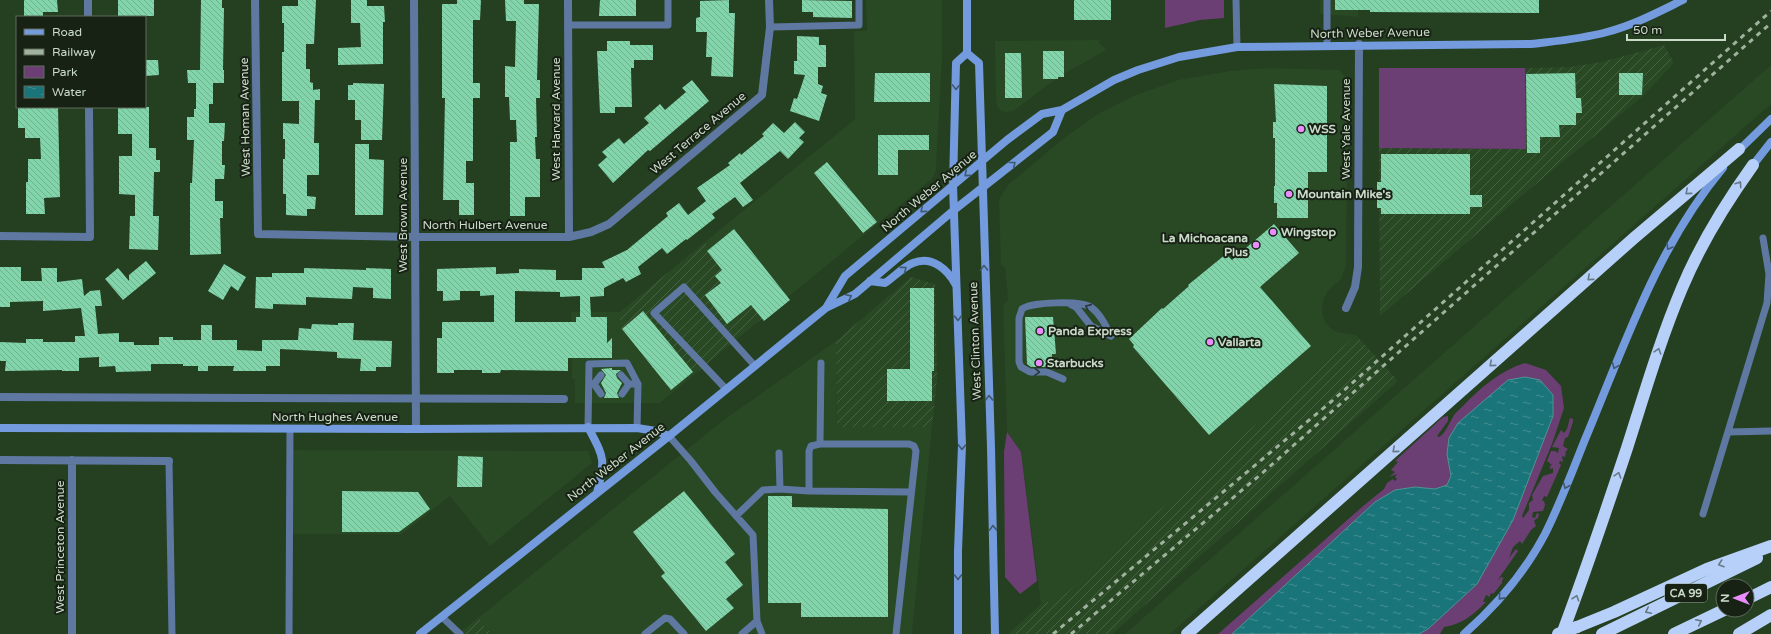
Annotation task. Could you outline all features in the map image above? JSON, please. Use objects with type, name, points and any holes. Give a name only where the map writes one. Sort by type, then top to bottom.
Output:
[{"type":"highway","points":[[1187,634],[1628,243],[1739,149]]},
{"type":"highway","points":[[1562,634],[1608,506],[1662,340],[1682,287],[1726,204],[1753,165]]},
{"type":"highway","points":[[1558,634],[1614,612],[1707,569],[1771,546]]},
{"type":"highway","name":"CA 99","points":[[1602,634],[1771,551]]},
{"type":"highway","points":[[1755,595],[1771,587]]},
{"type":"highway","name":"CA 99","points":[[1674,634],[1715,614]]},
{"type":"highway","points":[[1739,634],[1771,615]]},
{"type":"main road","points":[[967,0],[967,53]]},
{"type":"main road","name":"North Weber Avenue","points":[[826,308],[845,276],[1007,140],[1042,114],[1062,110],[1114,80],[1138,70],[1179,57],[1237,46],[1531,44],[1576,39],[1606,33],[1631,24],[1683,0]]},
{"type":"main road","name":"West Clinton Avenue","points":[[958,634],[962,445],[953,185],[956,63],[967,53],[979,64],[994,567],[994,634]]},
{"type":"main road","name":"North Weber Avenue","points":[[420,634],[669,436],[826,308],[855,294],[870,282],[954,210],[1053,132],[1062,110]]},
{"type":"main road","points":[[1464,634],[1476,624],[1511,586],[1544,535],[1650,284],[1690,212],[1709,184],[1739,149],[1771,119]]},
{"type":"main road","points":[[1753,165],[1771,142]]},
{"type":"main road","points":[[870,282],[885,283],[907,266],[922,261],[932,262],[938,265],[947,272],[957,288]]},
{"type":"main road","points":[[588,427],[602,456],[604,464],[597,493]]},
{"type":"main road","name":"North Hughes Avenue","points":[[0,428],[416,429],[588,427],[638,428],[656,431],[669,436]]},
{"type":"street","points":[[88,0],[88,16]]},
{"type":"street","name":"West Homan Avenue","points":[[255,0],[258,234]]},
{"type":"street","name":"West Brown Avenue","points":[[414,0],[416,429]]},
{"type":"street","name":"West Harvard Avenue","points":[[568,0],[569,237]]},
{"type":"street","name":"West Terrace Avenue","points":[[569,237],[591,232],[610,224],[762,95],[770,27],[769,0]]},
{"type":"street","name":"West Yale Avenue","points":[[1346,308],[1356,287],[1358,267],[1358,44]]},
{"type":"street","points":[[0,236],[90,237],[89,108]]},
{"type":"street","name":"North Hulbert Avenue","points":[[258,234],[415,237],[569,237]]},
{"type":"street","points":[[0,397],[564,398]]},
{"type":"street","points":[[0,460],[169,461]]},
{"type":"street","name":"West Princeton Avenue","points":[[72,460],[72,634]]},
{"type":"lane","points":[[568,24],[668,25],[668,0]]},
{"type":"lane","points":[[770,27],[859,25],[859,0]]},
{"type":"lane","points":[[1236,0],[1237,46]]},
{"type":"lane","points":[[1327,0],[1327,45]]},
{"type":"lane","points":[[1703,514],[1769,296],[1769,274],[1763,238]]},
{"type":"lane","points":[[726,389],[654,313],[684,287],[755,366]]},
{"type":"lane","points":[[1063,379],[1047,372],[1030,372],[1021,367],[1019,362],[1018,318],[1022,309],[1030,305],[1068,304],[1084,304],[1092,308],[1100,316],[1111,336],[1091,326],[1076,307],[1068,304]]},
{"type":"lane","points":[[601,394],[595,384],[589,364],[627,363],[638,384],[638,428]]},
{"type":"lane","points":[[820,444],[821,363]]},
{"type":"lane","points":[[588,427],[595,384],[601,375]]},
{"type":"lane","points":[[621,375],[625,384],[622,394]]},
{"type":"lane","points":[[625,384],[638,384]]},
{"type":"lane","points":[[289,634],[290,429]]},
{"type":"lane","points":[[1728,432],[1771,430]]},
{"type":"lane","points":[[669,436],[753,535],[757,621],[762,634]]},
{"type":"lane","points":[[809,491],[809,451],[811,446],[820,444],[914,446],[916,451],[896,634]]},
{"type":"lane","points":[[779,453],[780,489]]},
{"type":"lane","points":[[169,461],[172,634]]},
{"type":"lane","points":[[736,516],[763,490],[780,489],[809,491],[912,492]]},
{"type":"lane","points":[[442,617],[460,634]]},
{"type":"lane","points":[[645,634],[666,618],[670,619],[684,634]]},
{"type":"lane","points":[[742,634],[757,621]]},
{"type":"shaded area","points":[[866,0],[942,0],[942,58],[936,170],[932,179],[765,316],[705,242],[855,119],[854,31],[867,31]]},
{"type":"shaded area","points":[[1320,0],[1358,0],[1358,17],[1320,14]]},
{"type":"shaded area","points":[[1100,40],[1098,42],[1107,50],[1060,76],[1013,111],[1001,111],[997,106],[995,41]]},
{"type":"shaded area","points":[[1664,45],[1674,63],[1643,96],[1525,193],[1380,316],[1379,148],[1525,149],[1525,68],[1570,67],[1602,62]]},
{"type":"shaded area","points":[[1771,65],[1771,104],[1170,634],[1125,634]]},
{"type":"shaded area","points":[[1267,68],[1339,70],[1348,79],[1346,265],[1341,279],[1328,291],[1323,300],[1322,311],[1324,320],[1330,328],[1337,332],[1356,335],[1061,599],[1041,604],[1021,452],[1007,432],[1003,306],[1008,300],[1005,268],[1001,265],[999,199],[1008,185],[1064,138],[1098,114],[1133,96],[1178,80],[1230,71]]},
{"type":"shaded area","points":[[705,242],[765,316],[672,393],[620,327],[620,312]]},
{"type":"shaded area","points":[[911,277],[935,284],[937,379],[932,427],[837,427],[836,341]]},
{"type":"shaded area","points":[[571,312],[620,312],[620,327],[672,393],[660,403],[575,403],[575,379],[572,379]]},
{"type":"shaded area","points":[[1356,335],[1398,381],[1112,634],[1008,634],[1041,604],[1061,598]]},
{"type":"shaded area","points":[[836,341],[837,427],[932,427],[912,634],[491,634],[478,618],[721,422]]},
{"type":"shaded area","points":[[290,450],[588,451],[592,463],[490,546],[450,496],[402,534],[291,534]]},
{"type":"shaded area","points":[[478,618],[491,634],[458,634]]},
{"type":"green space","points":[[1165,0],[1224,0],[1224,18],[1200,20],[1165,28]]},
{"type":"green space","points":[[1379,68],[1525,68],[1526,149],[1379,148]]},
{"type":"green space","points":[[1525,363],[1546,370],[1561,386],[1564,408],[1552,444],[1522,516],[1523,518],[1529,510],[1529,503],[1533,500],[1532,495],[1543,476],[1553,473],[1553,468],[1550,469],[1550,466],[1552,465],[1547,461],[1551,451],[1558,453],[1559,448],[1552,447],[1561,430],[1564,433],[1567,429],[1570,418],[1573,419],[1573,422],[1568,437],[1565,438],[1563,446],[1568,449],[1565,457],[1562,456],[1563,462],[1560,461],[1559,463],[1561,465],[1547,497],[1544,496],[1542,501],[1544,501],[1545,505],[1543,511],[1533,512],[1532,517],[1535,518],[1537,513],[1539,514],[1538,518],[1534,521],[1536,526],[1531,530],[1522,544],[1520,541],[1513,547],[1509,558],[1516,549],[1518,551],[1497,581],[1501,577],[1504,578],[1502,583],[1494,593],[1490,594],[1490,597],[1486,595],[1483,602],[1486,602],[1476,611],[1466,619],[1456,624],[1444,627],[1440,634],[1419,634],[1428,629],[1477,584],[1447,454],[1451,476],[1447,485],[1435,489],[1415,487],[1375,502],[1232,634],[1218,634],[1384,489],[1387,483],[1393,479],[1395,481],[1397,479],[1395,477],[1397,474],[1389,477],[1395,472],[1391,470],[1398,462],[1395,461],[1443,417],[1448,416],[1448,421],[1437,436],[1439,437],[1456,413],[1484,386],[1499,375]]},
{"type":"green space","points":[[1007,432],[1021,452],[1037,581],[1020,594],[1005,577],[1004,452]]},
{"type":"water","points":[[1525,377],[1540,380],[1553,395],[1553,416],[1513,520],[1477,584],[1428,629],[1419,634],[1232,634],[1375,502],[1395,490],[1415,487],[1435,489],[1447,485],[1451,476],[1447,454],[1449,438],[1458,423],[1508,380]]},
{"type":"building","points":[[24,0],[57,0],[58,12],[43,12],[43,16],[24,16]]},
{"type":"building","points":[[118,0],[154,0],[154,16],[118,16]]},
{"type":"building","points":[[201,0],[222,0],[222,8],[224,8],[224,83],[213,83],[213,104],[209,104],[209,123],[225,123],[224,141],[222,141],[222,165],[225,165],[224,179],[215,179],[215,201],[223,201],[223,218],[220,218],[221,254],[190,255],[190,183],[192,183],[194,140],[187,140],[187,117],[194,117],[194,109],[196,109],[196,83],[188,83],[187,70],[200,70]]},
{"type":"building","points":[[298,0],[316,0],[314,44],[306,44],[306,69],[310,69],[310,82],[313,83],[313,90],[320,89],[320,100],[315,100],[314,143],[319,143],[319,175],[307,175],[307,196],[316,197],[315,209],[307,209],[307,216],[286,215],[286,194],[283,194],[283,159],[285,159],[285,139],[283,139],[283,123],[299,124],[299,101],[282,101],[282,52],[284,52],[284,23],[282,23],[282,6],[298,6]]},
{"type":"building","points":[[351,0],[367,0],[367,6],[384,6],[385,22],[383,22],[383,64],[338,65],[338,48],[361,47],[360,23],[351,23]]},
{"type":"building","points":[[457,0],[481,0],[480,20],[473,20],[473,83],[480,83],[480,98],[473,98],[473,161],[466,161],[466,183],[474,183],[474,215],[459,215],[459,200],[443,200],[445,98],[442,98],[442,4],[457,4]]},
{"type":"building","points":[[505,0],[524,0],[524,4],[539,4],[537,80],[540,80],[540,98],[536,98],[537,137],[535,137],[536,159],[540,159],[540,197],[525,197],[525,216],[510,216],[510,142],[517,142],[516,120],[510,120],[509,97],[505,97],[505,66],[515,67],[516,21],[506,21]]},
{"type":"building","points":[[600,0],[636,0],[636,16],[599,16]]},
{"type":"building","points":[[729,0],[729,13],[735,13],[733,77],[711,76],[712,57],[706,57],[707,32],[696,32],[696,18],[700,17],[700,1]]},
{"type":"building","points":[[802,0],[852,1],[852,18],[813,17],[813,12],[802,12]]},
{"type":"building","points":[[1074,0],[1111,0],[1111,20],[1074,20]]},
{"type":"building","points":[[1335,0],[1539,0],[1539,13],[1370,12],[1370,10],[1335,10]]},
{"type":"building","points":[[797,36],[819,37],[819,45],[826,45],[826,67],[818,67],[818,84],[823,86],[821,93],[827,95],[819,121],[790,111],[794,98],[797,99],[805,75],[794,74],[794,61],[797,61]]},
{"type":"building","points":[[607,41],[630,41],[630,45],[653,45],[653,60],[634,60],[634,68],[631,68],[632,107],[615,107],[615,113],[600,113],[597,51],[607,51]]},
{"type":"building","points":[[1043,51],[1064,51],[1064,77],[1058,77],[1058,79],[1043,79]]},
{"type":"building","points":[[1005,53],[1021,53],[1022,98],[1005,98]]},
{"type":"building","points":[[146,60],[158,60],[159,75],[146,76]]},
{"type":"building","points":[[875,73],[930,73],[930,102],[874,102]]},
{"type":"building","points":[[1575,73],[1576,98],[1581,98],[1582,113],[1576,113],[1576,125],[1559,125],[1560,137],[1540,137],[1540,153],[1527,153],[1526,74]]},
{"type":"building","points":[[1619,73],[1643,73],[1642,95],[1619,95]]},
{"type":"building","points":[[692,80],[709,101],[650,151],[648,150],[613,183],[598,165],[607,157],[602,152],[619,138],[624,144],[649,123],[644,118],[660,104],[665,110],[686,92],[682,88]]},
{"type":"building","points":[[353,83],[384,84],[382,140],[361,140],[361,120],[355,120],[355,100],[348,100],[348,85],[353,85]]},
{"type":"building","points":[[1274,84],[1327,86],[1327,172],[1308,172],[1308,218],[1277,218],[1277,203],[1274,203],[1275,138],[1273,138],[1273,122],[1276,122]]},
{"type":"building","points":[[149,107],[149,148],[156,148],[156,160],[160,160],[160,172],[154,172],[153,216],[159,216],[158,250],[129,249],[130,216],[135,216],[135,195],[119,194],[119,156],[132,156],[132,134],[118,134],[118,108]]},
{"type":"building","points":[[18,108],[58,108],[60,197],[44,198],[45,214],[26,214],[28,159],[41,159],[40,138],[25,138],[25,128],[18,128]]},
{"type":"building","points":[[795,122],[805,132],[799,138],[804,142],[788,159],[780,151],[740,183],[753,200],[743,207],[735,197],[712,214],[715,218],[687,240],[686,239],[667,254],[662,248],[638,267],[641,274],[626,282],[623,278],[604,288],[604,296],[590,297],[591,317],[607,317],[607,343],[612,338],[612,358],[568,358],[568,371],[501,370],[500,373],[482,373],[482,370],[454,370],[454,373],[437,373],[437,338],[442,338],[442,322],[494,322],[494,295],[480,296],[480,291],[460,291],[460,300],[443,301],[443,291],[437,291],[437,269],[496,267],[496,274],[519,273],[519,269],[556,270],[556,280],[582,280],[582,268],[605,268],[602,262],[627,250],[668,216],[666,213],[679,203],[688,215],[706,201],[697,188],[730,165],[728,163],[740,153],[741,155],[764,136],[762,134],[773,123],[784,133]],"holes":[[[515,291],[560,292],[560,297],[580,296],[580,317],[576,317],[576,322],[515,322]]]},
{"type":"building","points":[[878,135],[929,135],[929,150],[898,150],[898,175],[878,175]]},
{"type":"building","points":[[355,144],[369,144],[369,159],[384,160],[383,215],[355,215]]},
{"type":"building","points":[[1381,154],[1470,154],[1470,195],[1482,195],[1482,207],[1470,207],[1470,214],[1381,214],[1381,208],[1377,208],[1377,182],[1381,182]]},
{"type":"building","points":[[827,162],[877,222],[863,233],[814,173]]},
{"type":"building","points":[[1274,224],[1299,253],[1260,287],[1311,346],[1209,435],[1133,347],[1134,345],[1129,339],[1162,308],[1163,309],[1189,286],[1188,285],[1226,254],[1232,260]]},
{"type":"building","points":[[734,229],[790,300],[764,321],[751,305],[727,324],[705,295],[721,283],[715,276],[722,270],[707,251]]},
{"type":"building","points":[[146,261],[156,273],[123,300],[105,279],[118,268],[129,281],[129,275]]},
{"type":"building","points":[[224,264],[246,277],[238,291],[231,286],[223,300],[208,291]]},
{"type":"building","points":[[0,267],[21,267],[21,281],[42,281],[41,268],[57,268],[57,282],[82,279],[84,296],[90,291],[100,290],[102,306],[95,306],[98,334],[119,333],[119,342],[134,342],[134,345],[159,345],[159,337],[173,337],[173,340],[201,340],[201,325],[212,325],[212,340],[237,340],[237,350],[262,351],[262,340],[298,340],[299,328],[311,329],[312,324],[338,325],[338,323],[354,323],[353,340],[392,341],[391,367],[376,367],[376,371],[360,371],[361,359],[337,358],[337,352],[280,349],[280,366],[266,366],[266,371],[233,371],[234,366],[208,366],[208,371],[198,371],[198,366],[183,366],[183,364],[151,364],[151,371],[116,372],[115,366],[99,367],[99,357],[79,358],[79,371],[5,371],[6,361],[0,361],[0,342],[26,343],[26,339],[43,339],[43,342],[75,342],[75,336],[85,336],[81,308],[43,311],[43,301],[10,302],[10,307],[0,307]]},
{"type":"building","points":[[304,268],[366,270],[366,268],[391,269],[391,299],[373,298],[373,288],[353,287],[352,299],[306,297],[306,305],[273,304],[273,309],[255,308],[256,277],[272,277],[272,273],[304,273]]},
{"type":"building","points":[[910,288],[934,288],[934,371],[932,371],[932,401],[887,401],[887,369],[910,369]]},
{"type":"building","points":[[643,311],[693,372],[671,390],[622,329]]},
{"type":"building","points":[[1025,317],[1053,317],[1056,354],[1052,354],[1052,369],[1047,367],[1031,367],[1027,364]]},
{"type":"building","points":[[612,368],[612,370],[621,370],[616,374],[617,378],[622,383],[617,393],[619,398],[604,398],[606,393],[601,383],[606,375],[601,369]]},
{"type":"building","points":[[458,456],[483,457],[482,487],[457,487]]},
{"type":"building","points":[[342,491],[418,492],[430,509],[399,532],[342,532]]},
{"type":"building","points":[[684,491],[735,554],[725,562],[743,585],[726,599],[734,608],[706,631],[661,576],[665,573],[633,532]]},
{"type":"building","points":[[768,496],[792,496],[792,507],[888,509],[888,617],[801,617],[801,603],[768,603]]},
{"type":"railway","points":[[1053,634],[1332,401],[1771,11]]},
{"type":"railway","points":[[1071,634],[1260,475],[1771,23]]},
{"type":"place","name":"WSS","points":[[1301,129]]},
{"type":"place","name":"Mountain Mike's","points":[[1289,194]]},
{"type":"place","name":"Wingstop","points":[[1273,232]]},
{"type":"place","name":"La Michoacana Plus","points":[[1256,245]]},
{"type":"place","name":"Panda Express","points":[[1040,331]]},
{"type":"place","name":"Vallarta","points":[[1210,342]]},
{"type":"place","name":"Starbucks","points":[[1039,363]]}]
